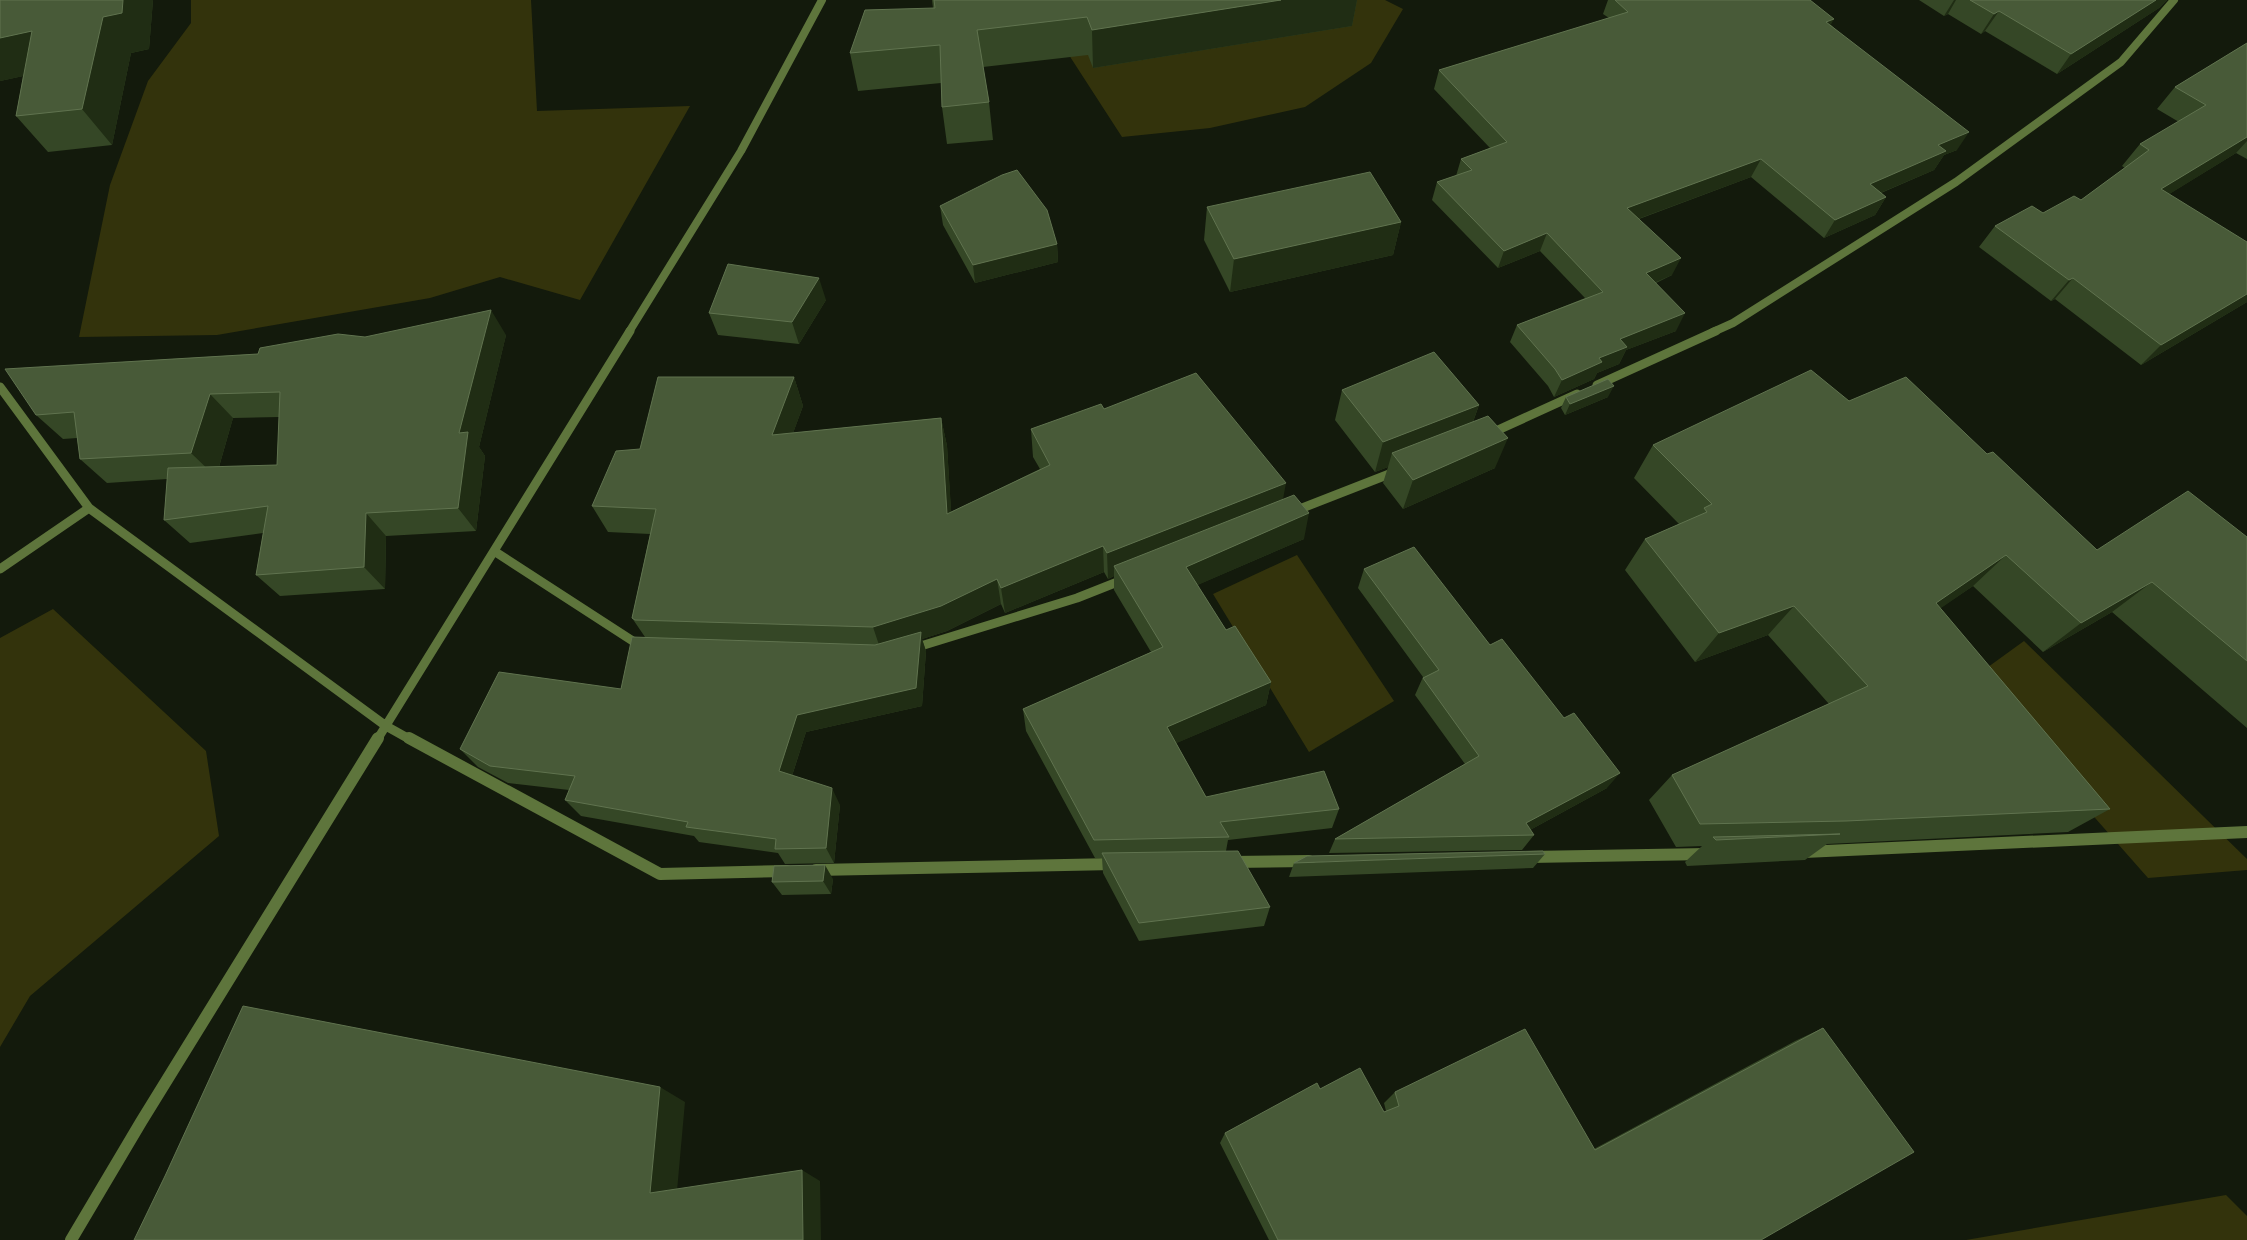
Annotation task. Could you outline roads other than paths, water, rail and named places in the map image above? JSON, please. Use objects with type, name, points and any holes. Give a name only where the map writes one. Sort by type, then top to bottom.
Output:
[{"type":"street","points":[[71,1240],[141,1122],[740,151],[822,0]]},
{"type":"street","points":[[1480,438],[1733,323],[1956,182],[2121,62],[2174,0]]},
{"type":"street","points":[[0,388],[88,508],[386,726],[660,874],[1129,864]]},
{"type":"street","points":[[1278,518],[1406,467]]},
{"type":"street","points":[[0,569],[88,508]]},
{"type":"street","points":[[494,551],[649,651]]},
{"type":"street","points":[[901,652],[1077,598],[1132,576]]},
{"type":"street","points":[[1795,852],[2247,832]]},
{"type":"street","points":[[1517,857],[1716,854]]},
{"type":"street","points":[[1219,862],[1318,861]]}]
